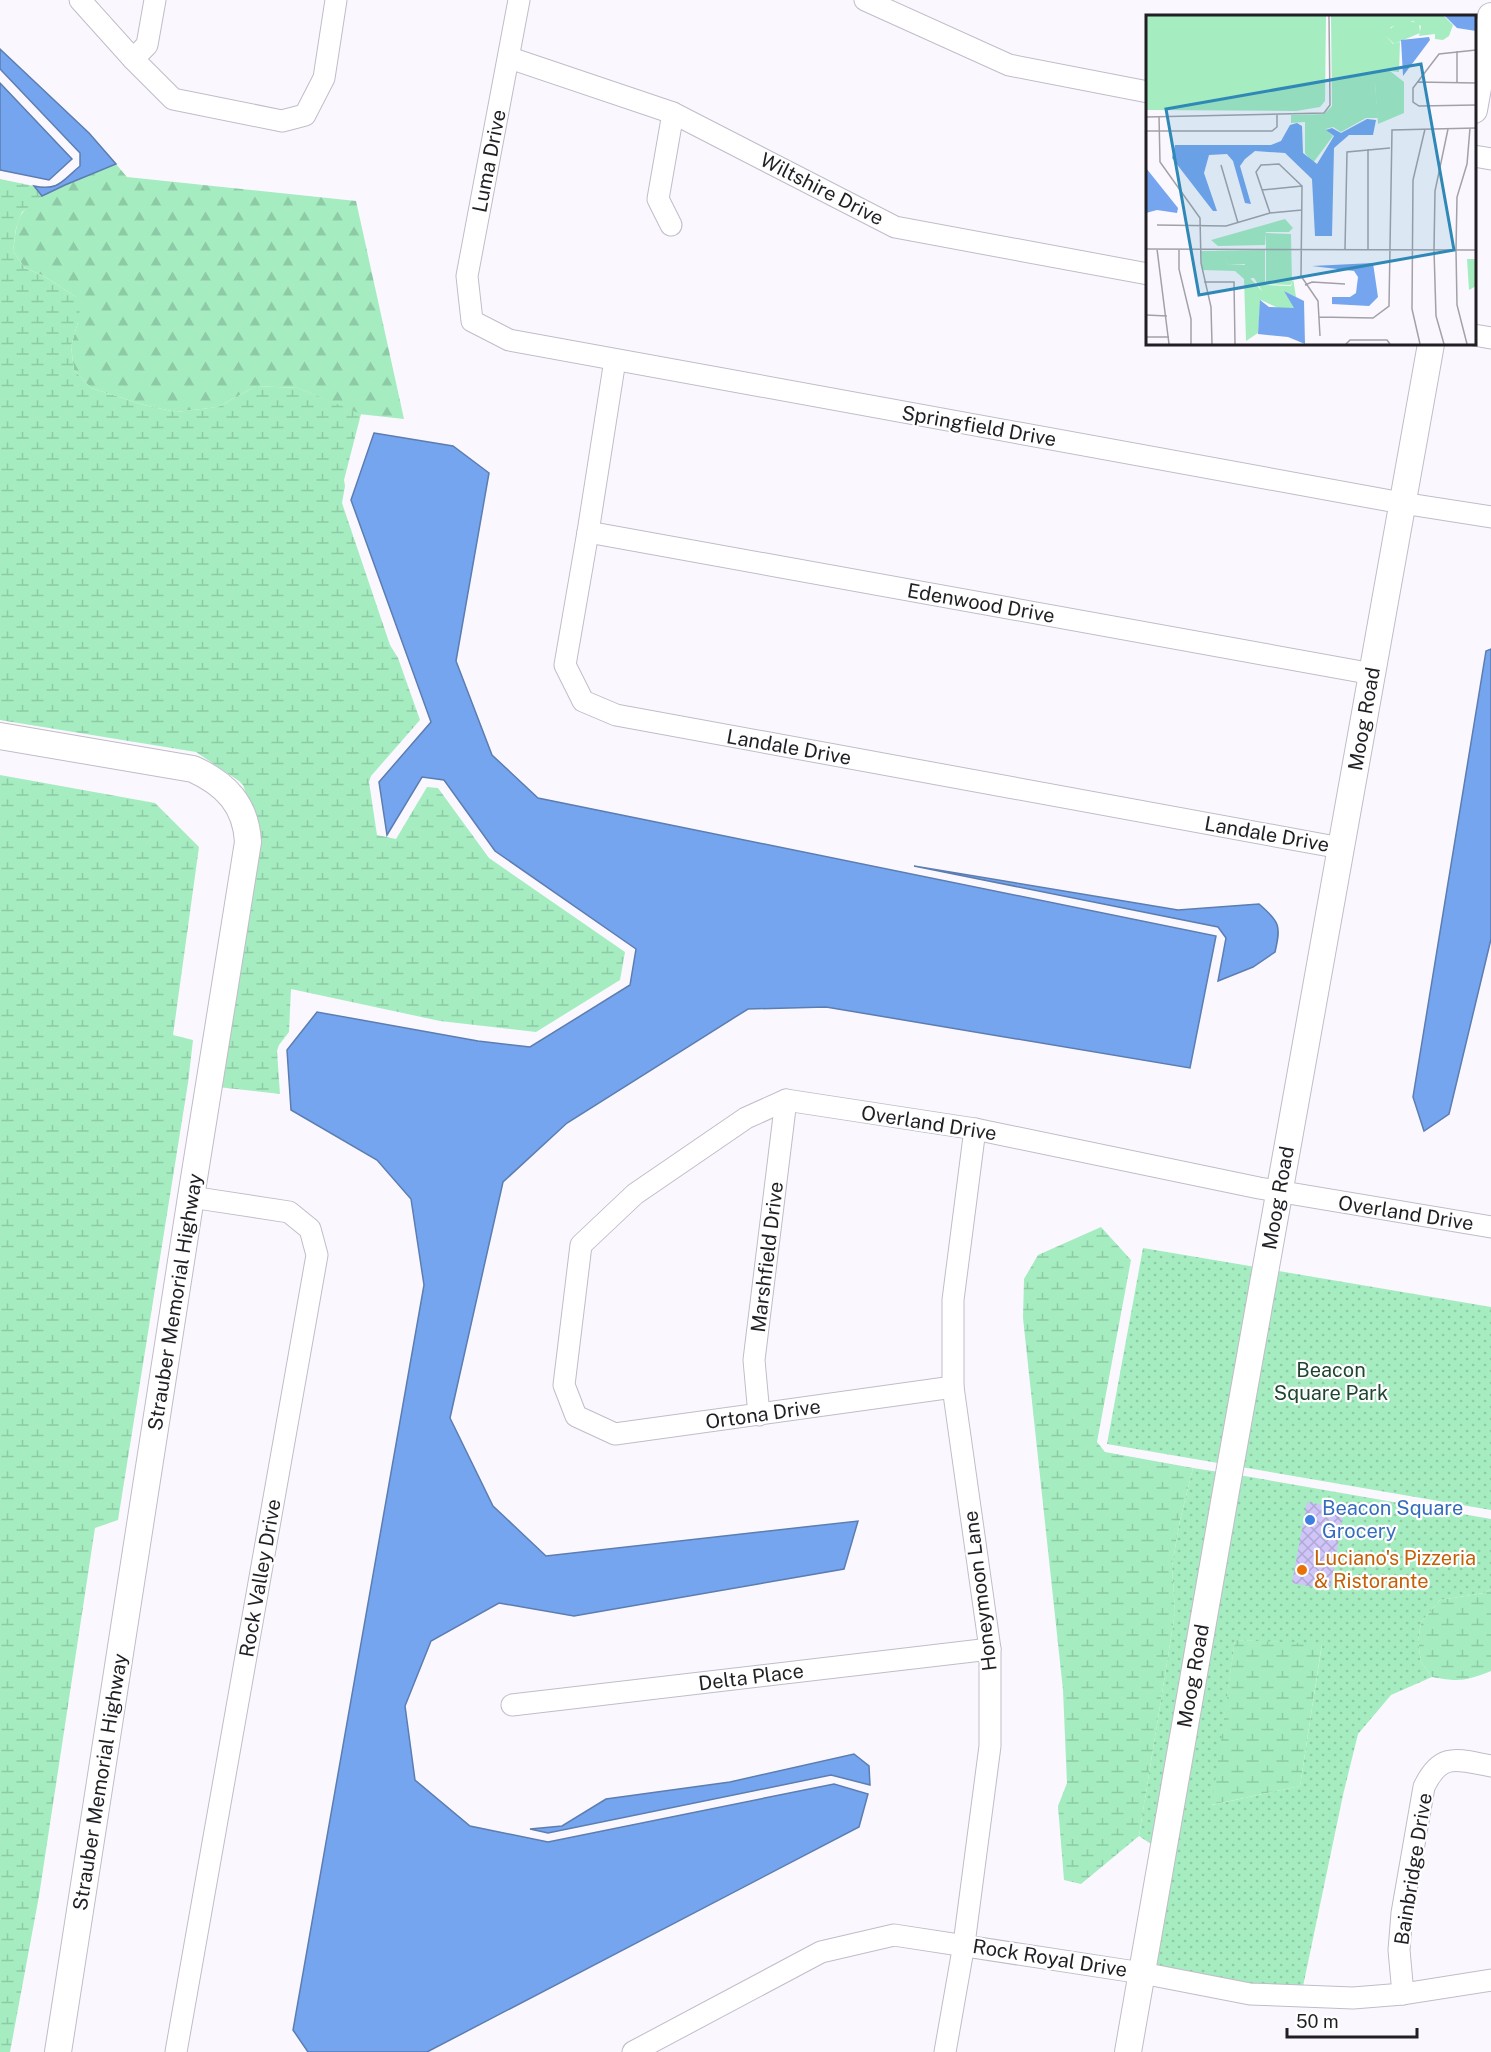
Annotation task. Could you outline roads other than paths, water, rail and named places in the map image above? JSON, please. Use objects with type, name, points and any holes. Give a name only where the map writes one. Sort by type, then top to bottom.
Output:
[{"type":"street","points":[[80,0],[173,99],[282,121],[305,115],[324,78],[336,0]]},
{"type":"street","points":[[133,59],[147,45],[155,0]]},
{"type":"street","name":"Luma Drive","points":[[472,321],[467,276],[510,58],[519,0]]},
{"type":"street","points":[[865,0],[1009,65],[1146,92]]},
{"type":"street","points":[[1476,99],[1491,16]]},
{"type":"street","name":"Wiltshire Drive","points":[[510,58],[673,112],[894,227],[1146,274]]},
{"type":"street","points":[[671,225],[658,199],[673,112]]},
{"type":"street","points":[[1476,156],[1491,159]]},
{"type":"street","name":"Springfield Drive","points":[[472,321],[508,340],[1402,503],[1491,517]]},
{"type":"street","points":[[1476,335],[1491,338]]},
{"type":"street","name":"Moog Road","points":[[1128,2052],[1431,345]]},
{"type":"street","name":"Landale Drive","points":[[615,360],[565,665],[583,701],[616,715],[1341,848]]},
{"type":"street","name":"Edenwood Drive","points":[[588,532],[1373,674]]},
{"type":"street","name":"Strauber Memorial Highway","points":[[0,736],[193,769],[211,777],[239,805],[247,826],[248,842],[58,2052]]},
{"type":"street","name":"Overland Drive","points":[[786,1100],[975,1129],[1279,1191],[1491,1227]]},
{"type":"street","name":"Marshfield Drive","points":[[759,1415],[754,1360],[786,1100]]},
{"type":"street","name":"Ortona Drive","points":[[786,1100],[746,1118],[635,1194],[581,1245],[564,1385],[576,1416],[615,1434],[953,1387]]},
{"type":"street","name":"Honeymoon Lane","points":[[945,2052],[964,1944],[990,1746],[990,1649],[953,1387],[953,1300],[975,1129]]},
{"type":"street","name":"Rock Valley Drive","points":[[176,2052],[317,1255],[310,1229],[289,1212],[191,1197]]},
{"type":"street","name":"Delta Place","points":[[512,1705],[990,1649]]},
{"type":"street","name":"Bainbridge Drive","points":[[1403,1994],[1399,1950],[1402,1912],[1425,1787],[1432,1772],[1443,1762],[1458,1760],[1491,1766]]},
{"type":"street","name":"Rock Royal Drive","points":[[633,2052],[821,1952],[894,1935],[1142,1973],[1250,1994],[1342,1998],[1403,1994],[1491,1980]]},
{"type":"water","points":[[0,49],[89,133],[116,164],[42,196],[34,186],[49,187],[60,184],[80,166],[80,153],[0,69]]},
{"type":"water","points":[[0,83],[72,159],[49,180],[0,170]]},
{"type":"water","points":[[374,433],[453,446],[489,473],[456,661],[492,755],[538,798],[1216,936],[1190,1068],[826,1007],[748,1009],[567,1123],[503,1182],[450,1418],[493,1506],[546,1556],[858,1521],[844,1569],[574,1616],[499,1603],[431,1641],[405,1706],[415,1780],[470,1826],[548,1842],[834,1784],[868,1794],[859,1827],[427,2052],[308,2052],[293,2030],[424,1285],[411,1199],[377,1160],[291,1110],[287,1050],[317,1012],[478,1041],[530,1047],[630,985],[636,949],[495,851],[444,780],[422,777],[387,835],[379,782],[431,722],[351,500]]},
{"type":"water","points":[[1491,649],[1491,939],[1449,1114],[1424,1131],[1413,1097],[1486,651]]},
{"type":"water","points":[[914,866],[1178,910],[1259,904],[1271,915],[1277,925],[1278,936],[1275,952],[1253,967],[1218,981],[1226,938],[1218,927]]},
{"type":"water","points":[[854,1754],[869,1766],[870,1785],[831,1775],[548,1833],[530,1829],[562,1826],[606,1799],[730,1782]]},
{"type":"place","name":"Beacon Square Grocery","points":[[1310,1520]]},
{"type":"place","name":"Luciano's Pizzeria & Ristorante","points":[[1302,1570]]},
{"type":"park label","name":"Beacon Square Park","points":[[1331,1382]]}]
